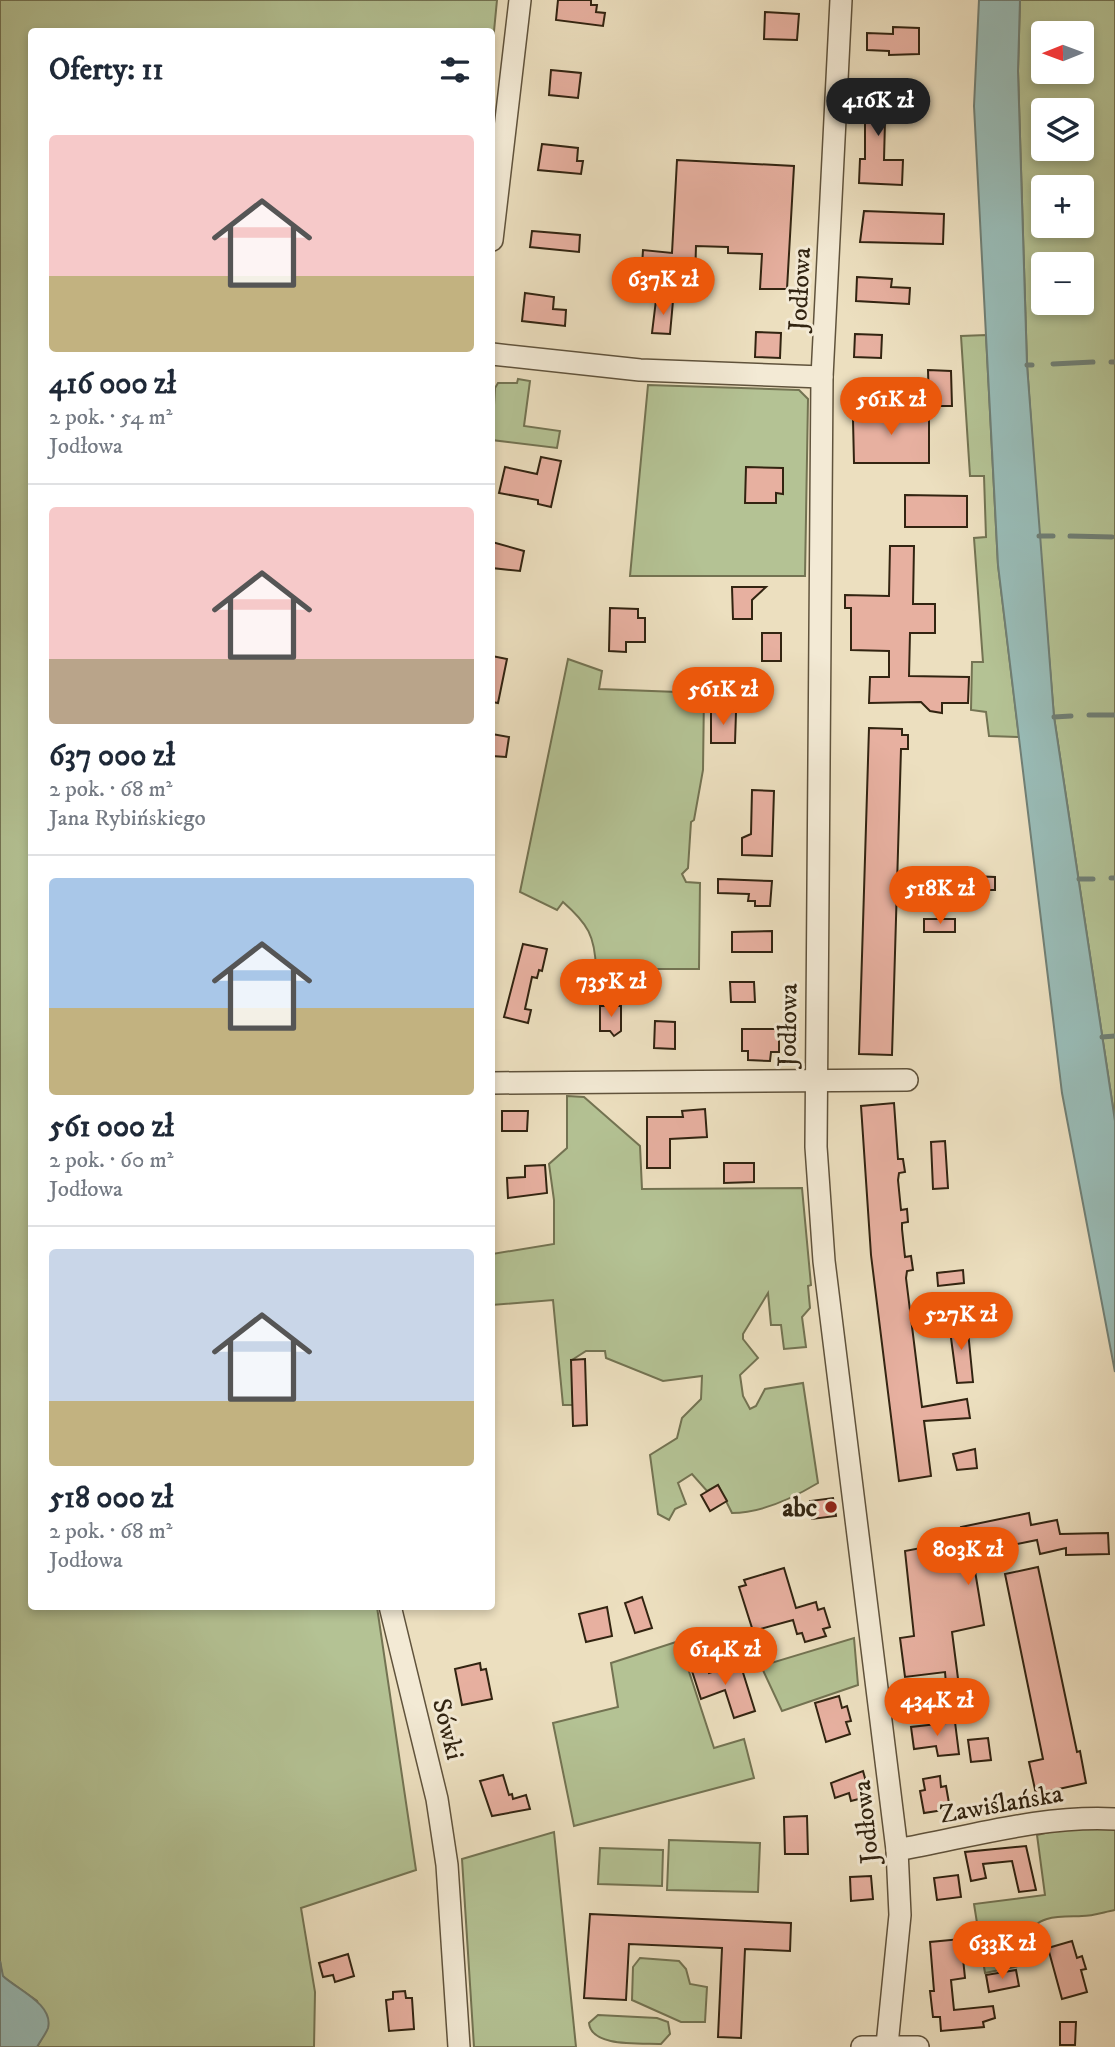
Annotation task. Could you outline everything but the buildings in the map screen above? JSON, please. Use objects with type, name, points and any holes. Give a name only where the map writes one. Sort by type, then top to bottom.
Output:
[{"type":"street","points":[[495,214],[520,0]]},
{"type":"street","name":"Jodłowa","points":[[841,0],[822,377],[814,1080],[824,1261],[897,1850],[900,1914],[887,2045]]},
{"type":"street","points":[[495,354],[640,370],[822,377]]},
{"type":"street","points":[[495,1083],[907,1080]]},
{"type":"street","name":"Sówki","points":[[391,1610],[438,1799],[447,1866],[459,2047]]},
{"type":"street","name":"Zawiślańska","points":[[897,1850],[1041,1822],[1082,1817],[1115,1819]]},
{"type":"street","points":[[862,2047],[918,2047]]},
{"type":"green space","points":[[0,0],[497,0],[494,28],[28,28],[28,1610],[377,1610],[416,1870],[301,1908],[315,1992],[314,2047],[37,2047],[48,2027],[37,2001],[2,1976]]},
{"type":"green space","points":[[1020,0],[1115,0],[1115,1121],[1054,717],[1027,365],[1018,71]]},
{"type":"green space","points":[[986,335],[998,565],[1019,737],[989,736],[986,712],[971,710],[972,662],[983,662],[974,538],[986,537],[984,476],[970,476],[961,336]]},
{"type":"green space","points":[[518,379],[530,381],[524,426],[560,431],[557,448],[495,440],[495,388],[498,383],[517,383]]},
{"type":"green space","points":[[648,385],[799,390],[808,399],[805,576],[630,576]]},
{"type":"green space","points":[[568,659],[602,671],[599,689],[704,693],[703,770],[694,820],[691,822],[688,868],[682,874],[686,882],[700,883],[699,969],[596,969],[592,939],[572,910],[563,902],[557,910],[520,892]]},
{"type":"green space","points":[[567,1096],[584,1097],[640,1146],[642,1189],[802,1188],[811,1285],[808,1286],[810,1308],[802,1317],[806,1347],[784,1349],[781,1325],[771,1325],[768,1293],[743,1334],[743,1339],[758,1358],[740,1375],[743,1396],[750,1409],[756,1406],[765,1389],[803,1383],[818,1483],[777,1504],[732,1513],[718,1485],[707,1491],[692,1474],[678,1483],[686,1504],[675,1509],[669,1520],[658,1514],[650,1455],[677,1438],[682,1418],[701,1399],[702,1376],[663,1381],[606,1358],[605,1351],[586,1351],[572,1360],[573,1405],[563,1405],[553,1300],[495,1305],[495,1254],[554,1244],[554,1200],[549,1164],[567,1148]]},
{"type":"green space","points":[[854,1638],[858,1685],[782,1711],[761,1666]]},
{"type":"green space","points":[[679,1641],[714,1748],[744,1739],[754,1778],[574,1826],[553,1723],[618,1707],[611,1663]]},
{"type":"green space","points":[[1074,1826],[1115,1829],[1115,1910],[1044,1920],[1038,1923],[1030,1936],[1033,1963],[985,1973],[974,1904],[1045,1895],[1037,1835]]},
{"type":"green space","points":[[554,1832],[576,2047],[474,2047],[462,1859]]},
{"type":"green space","points":[[669,1840],[760,1843],[758,1892],[667,1890]]},
{"type":"green space","points":[[600,1848],[663,1850],[662,1886],[598,1884]]},
{"type":"green space","points":[[640,1958],[679,1961],[686,1969],[690,1984],[707,1987],[705,2022],[681,2022],[632,2000],[633,1967]]},
{"type":"green space","points":[[598,2015],[657,2018],[668,2022],[670,2034],[661,2044],[607,2040],[592,2031],[589,2023]]},
{"type":"water","points":[[979,0],[1020,0],[1018,71],[1027,365],[1054,717],[1115,1121],[1115,1372],[1062,1093],[998,565],[974,106]]},
{"type":"water","points":[[0,1961],[3,1976],[40,2004],[45,2012],[48,2028],[37,2047],[0,2047]]},
{"type":"waterway","points":[[1053,364],[1093,362]]},
{"type":"waterway","points":[[1027,365],[1032,365]]},
{"type":"waterway","points":[[1039,536],[1053,536]]},
{"type":"waterway","points":[[1070,536],[1112,537]]},
{"type":"waterway","points":[[1089,715],[1115,715]]},
{"type":"waterway","points":[[1054,717],[1071,716]]},
{"type":"waterway","points":[[1079,879],[1093,879]]},
{"type":"waterway","points":[[1102,1037],[1115,1036]]},
{"type":"place","name":"abc","points":[[831,1507]]}]
